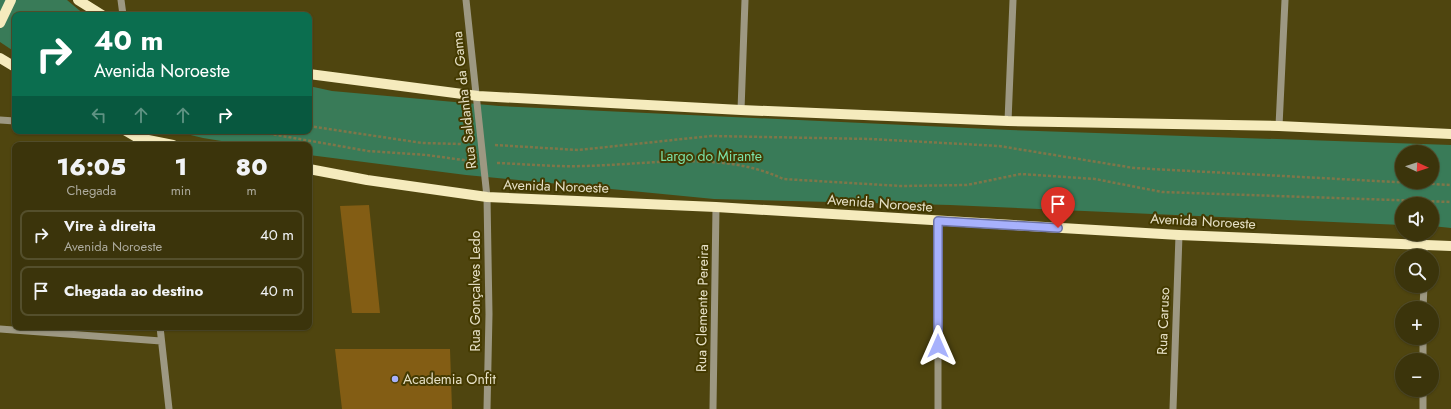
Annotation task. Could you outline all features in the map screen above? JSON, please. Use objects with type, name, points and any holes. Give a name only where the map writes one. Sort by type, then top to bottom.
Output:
[{"type":"main road","points":[[0,23],[11,0]]},
{"type":"main road","points":[[78,0],[97,12]]},
{"type":"main road","points":[[0,57],[12,65]]},
{"type":"main road","points":[[312,74],[478,96],[741,110],[1008,120],[1279,126],[1451,134]]},
{"type":"main road","points":[[138,138],[158,142]]},
{"type":"main road","name":"Avenida Noroeste","points":[[312,170],[367,180],[487,197],[716,207],[1179,235],[1451,246]]},
{"type":"street","points":[[121,0],[123,12]]},
{"type":"street","name":"Rua Saldanha da Gama","points":[[466,0],[478,96],[487,197]]},
{"type":"street","points":[[741,110],[745,0]]},
{"type":"street","points":[[1008,120],[1013,0]]},
{"type":"street","points":[[1279,126],[1285,0]]},
{"type":"street","points":[[0,120],[12,121]]},
{"type":"street","name":"Rua Gonçalves Ledo","points":[[487,197],[489,314],[487,409]]},
{"type":"street","name":"Rua Clemente Pereira","points":[[713,409],[716,207]]},
{"type":"street","points":[[938,221],[938,409]]},
{"type":"street","name":"Rua Caruso","points":[[1173,409],[1179,235]]},
{"type":"street","points":[[0,329],[12,330]]},
{"type":"street","points":[[13,330],[161,341]]},
{"type":"street","points":[[160,330],[169,409]]},
{"type":"street","points":[[1423,397],[1423,409]]},
{"type":"path","points":[[312,126],[422,142],[462,144]]},
{"type":"path","points":[[271,134],[368,151],[427,155],[484,163],[582,166],[689,161],[748,166],[766,171],[783,179],[901,186],[967,185],[1020,174],[1095,179],[1162,192],[1451,202]]},
{"type":"path","points":[[495,145],[578,150],[711,136],[871,139],[999,146],[1134,168],[1451,185]]},
{"type":"green space","points":[[0,0],[67,0],[81,12],[12,12],[12,50],[0,42]]},
{"type":"green space","name":"Largo do Mirante","points":[[312,87],[332,91],[499,106],[1010,130],[1451,145],[1451,228],[1439,227],[1439,197],[1395,197],[1395,225],[950,205],[714,199],[466,175],[312,155],[312,142],[228,142],[186,134],[312,134]]},
{"type":"building","points":[[369,205],[380,313],[352,313],[340,206]]},
{"type":"building","name":"Academia Onfit","points":[[335,349],[450,349],[452,409],[342,409]]},
{"type":"place","name":"Academia Onfit","points":[[395,379]]},
{"type":"route","points":[[938,346],[938,221],[1058,228]]}]
